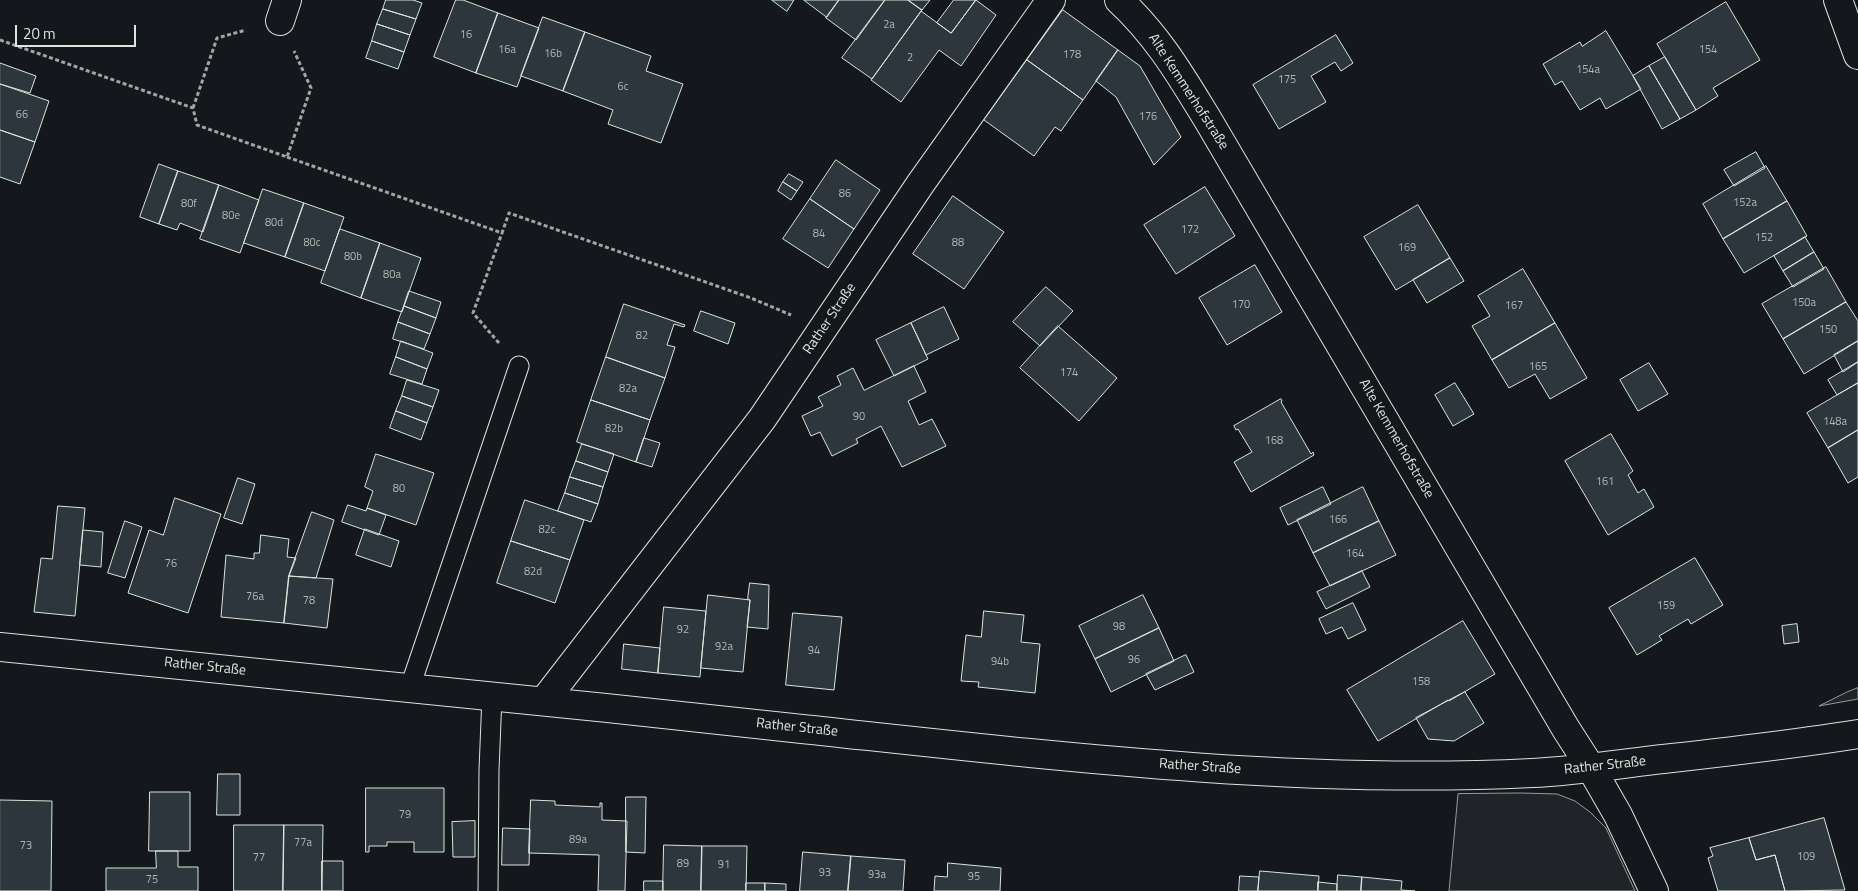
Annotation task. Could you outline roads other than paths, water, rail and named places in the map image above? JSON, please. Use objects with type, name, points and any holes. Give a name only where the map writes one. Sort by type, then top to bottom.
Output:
[{"type":"street","name":"Rather Straße","points":[[544,701],[762,419],[921,183],[1050,0]]},
{"type":"street","name":"Alte Kemmerhofstraße","points":[[1119,0],[1138,17],[1158,42],[1204,113],[1566,729],[1591,768],[1618,815],[1654,891]]},
{"type":"street","points":[[1838,0],[1858,54]]},
{"type":"street","name":"Rather Straße","points":[[0,647],[410,687],[1021,752],[1231,769],[1348,774],[1534,773],[1781,746],[1858,734]]},
{"type":"lane","points":[[410,687],[519,366]]},
{"type":"lane","points":[[488,891],[492,696]]}]
